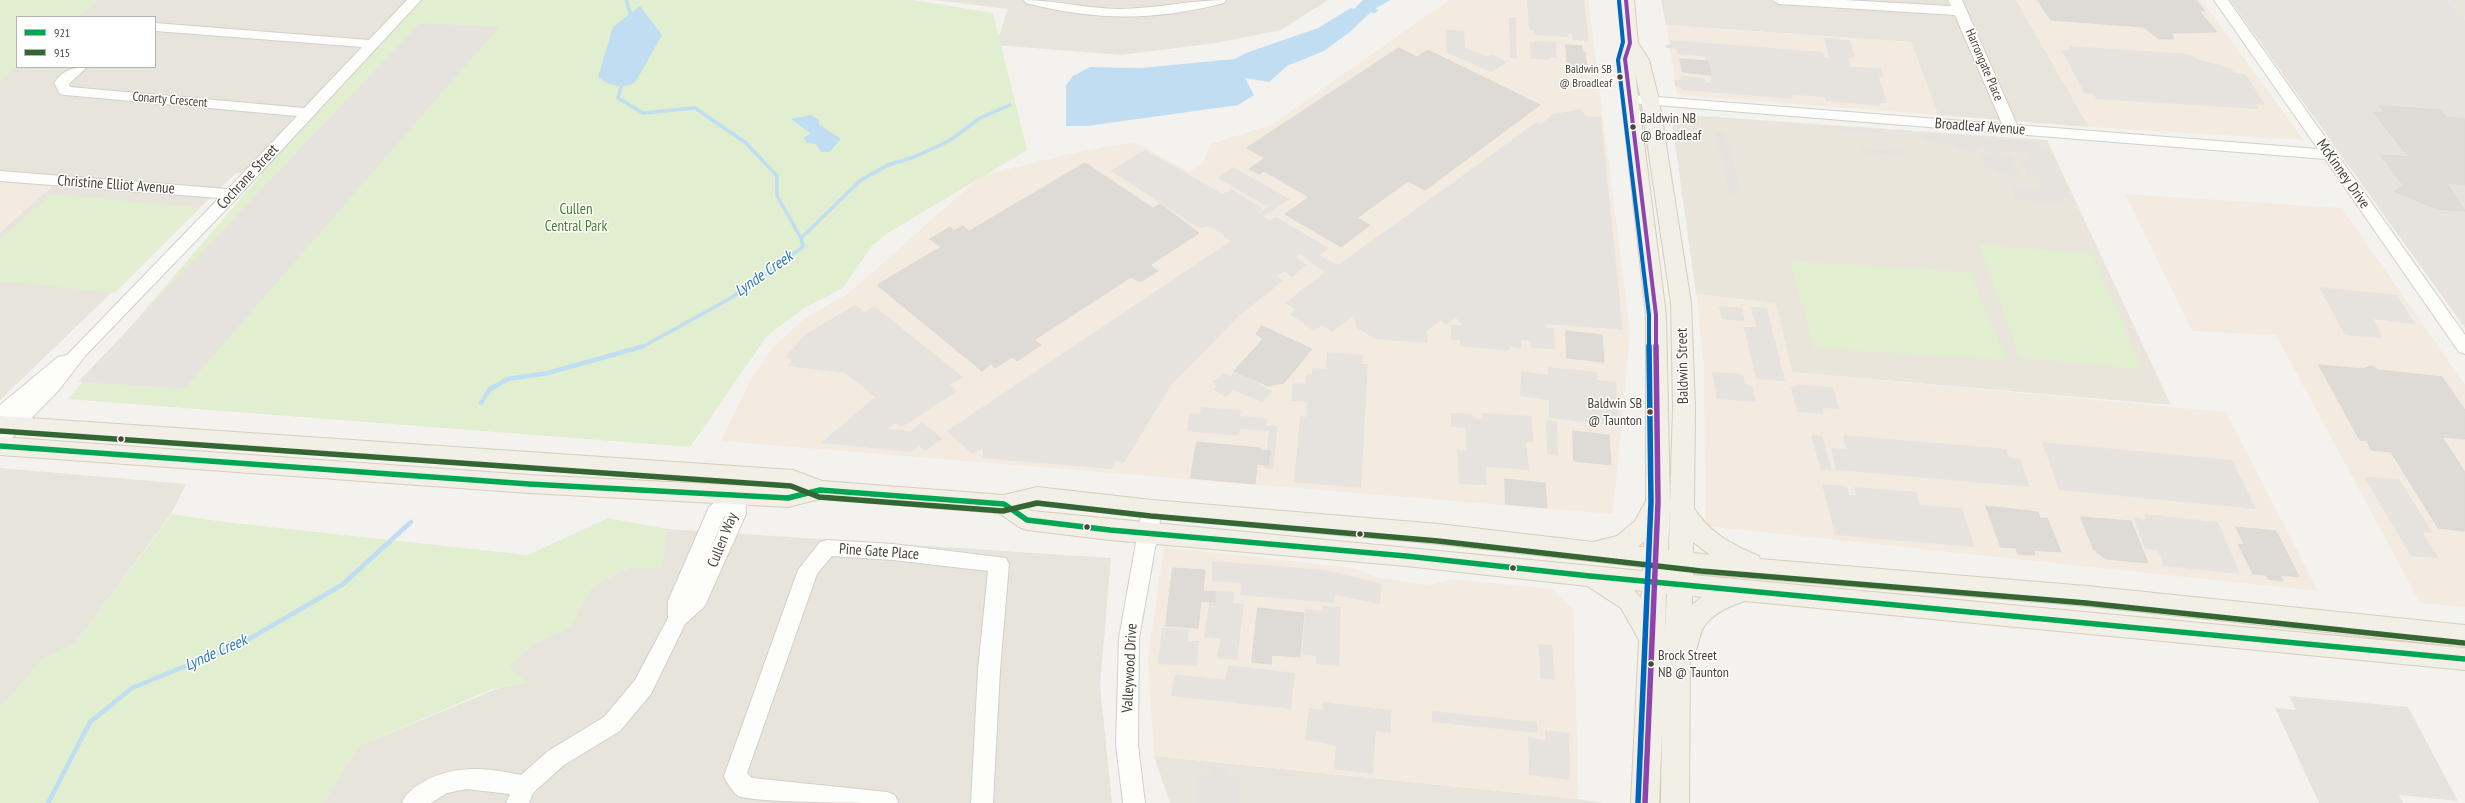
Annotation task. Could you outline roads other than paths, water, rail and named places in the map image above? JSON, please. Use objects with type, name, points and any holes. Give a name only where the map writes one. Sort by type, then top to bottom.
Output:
[{"type":"main road","name":"Baldwin Street","points":[[1626,0],[1630,43],[1625,59],[1656,315],[1658,502],[1645,803]]},
{"type":"main road","name":"Baldwin Street","points":[[1630,43],[1641,60],[1650,100],[1681,303],[1684,407],[1681,506],[1681,573],[1675,694]]},
{"type":"main road","points":[[3,425],[793,479],[820,490],[1004,504],[1036,496],[1152,509],[1439,534],[1590,551],[1654,570],[1681,573],[1746,590],[2465,659]]},
{"type":"main road","points":[[0,446],[513,483],[788,498],[820,490]]},
{"type":"main road","points":[[1590,551],[1623,545],[1643,528],[1658,502]]},
{"type":"main road","points":[[1004,504],[1027,520],[1146,534],[1421,557],[1590,576],[1654,570]]},
{"type":"main road","points":[[1681,506],[1690,525],[1707,541],[1737,558],[1765,569]]},
{"type":"main road","points":[[1681,573],[1765,569],[2087,596],[2465,636]]},
{"type":"main road","points":[[1590,576],[1630,601],[1651,638]]},
{"type":"main road","points":[[1675,803],[1675,694],[1686,634],[1695,617],[1708,605],[1746,590]]},
{"type":"street","name":"Cochrane Street","points":[[3,425],[53,385],[79,352],[232,194],[414,0]]},
{"type":"street","points":[[1031,0],[1078,10],[1132,14],[1163,11],[1219,0]]},
{"type":"street","points":[[1778,0],[1958,6]]},
{"type":"street","name":"McKinney Drive","points":[[2221,0],[2465,348]]},
{"type":"street","name":"Harrongate Place","points":[[1958,6],[2012,130]]},
{"type":"street","points":[[156,27],[374,44]]},
{"type":"street","name":"Conarty Crescent","points":[[79,68],[61,83],[65,91],[308,113]]},
{"type":"street","name":"Broadleaf Avenue","points":[[1631,99],[1727,108],[2330,155]]},
{"type":"street","name":"Christine Elliot Avenue","points":[[0,176],[232,194]]},
{"type":"street","name":"Cullen Way","points":[[521,795],[556,758],[612,724],[626,710],[643,687],[678,618],[697,601],[736,514],[734,495]]},
{"type":"street","name":"Valleywood Drive","points":[[1134,803],[1127,745],[1128,638],[1146,534],[1152,509]]},
{"type":"street","name":"Pine Gate Place","points":[[887,803],[746,788],[735,776],[808,570],[827,548],[893,552],[1000,564],[989,670],[982,803]]},
{"type":"street","points":[[413,803],[431,787],[456,779],[480,777],[521,795]]},
{"type":"water","points":[[1363,0],[1390,0],[1375,9],[1379,10],[1375,13],[1371,12],[1351,31],[1324,51],[1287,66],[1269,82],[1245,78],[1254,95],[1238,105],[1087,126],[1066,126],[1066,85],[1073,76],[1090,67],[1141,68],[1235,59],[1246,53],[1318,28],[1351,8],[1354,9]]},
{"type":"water","points":[[640,6],[662,35],[636,81],[626,86],[616,86],[598,77],[613,27]]},
{"type":"water","points":[[811,115],[819,120],[818,124],[841,139],[829,152],[821,152],[816,144],[807,143],[804,138],[810,133],[791,119]]},
{"type":"waterway","name":"Lynde Creek","points":[[626,0],[631,16]]},
{"type":"waterway","name":"Lynde Creek","points":[[623,81],[618,98],[643,113],[695,108],[745,142],[777,176],[777,196],[801,238]]},
{"type":"waterway","points":[[801,238],[861,180],[888,165],[914,157],[949,141],[980,118],[1010,105]]},
{"type":"waterway","name":"Lynde Creek","points":[[644,346],[731,298],[803,247],[801,238]]},
{"type":"waterway","name":"Lynde Creek","points":[[481,403],[490,389],[508,379],[548,373],[644,346]]},
{"type":"waterway","name":"Lynde Creek","points":[[48,803],[90,722],[132,688],[242,643],[342,585],[411,522]]},
{"type":"place","name":"Baldwin SB @ Broadleaf","points":[[1620,77]]},
{"type":"place","name":"Baldwin NB @ Broadleaf","points":[[1633,127]]},
{"type":"place","name":"Baldwin SB @ Taunton","points":[[1650,412]]},
{"type":"place","name":"Brock Street NB @ Taunton","points":[[1651,664]]},
{"type":"park label","name":"Cullen Central Park","points":[[576,218]]}]
